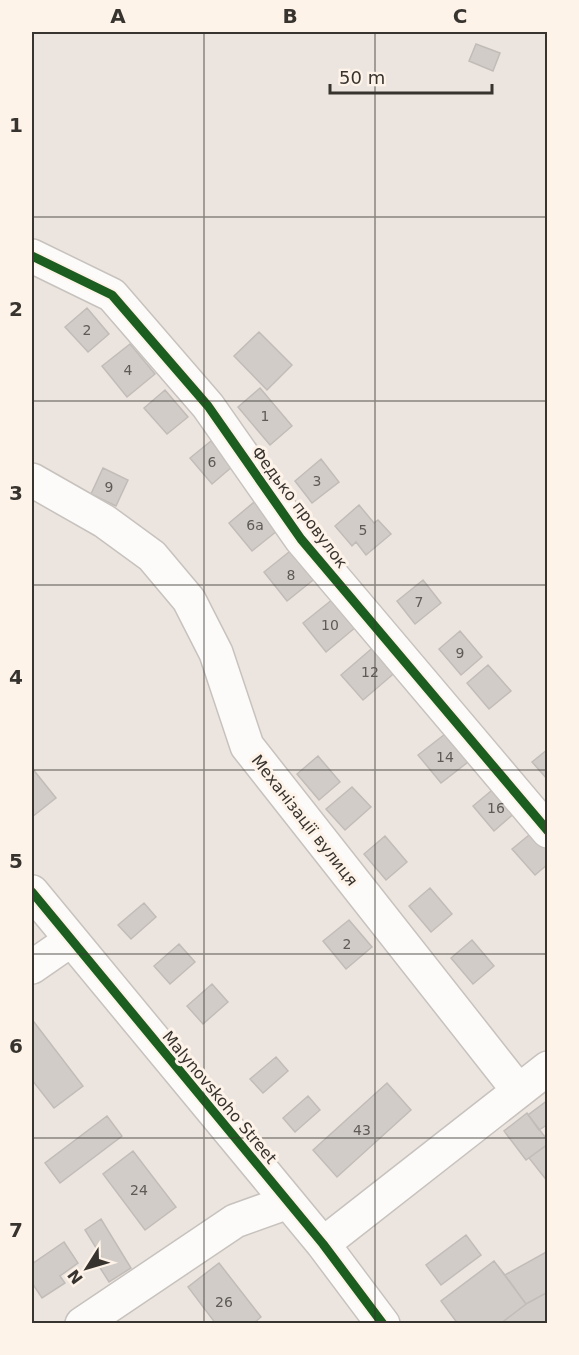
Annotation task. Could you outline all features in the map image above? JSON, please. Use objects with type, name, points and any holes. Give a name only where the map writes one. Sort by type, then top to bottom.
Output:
[{"type":"street","name":"Федько провулок","points":[[32,256],[112,295],[208,406],[301,539],[548,831]]},
{"type":"street","name":"Механізації вулиця","points":[[32,480],[104,521],[152,556],[189,600],[216,653],[247,746],[519,1090]]},
{"type":"street","name":"Malynovskoho Street","points":[[32,892],[323,1244],[383,1323]]},
{"type":"street","points":[[32,967],[71,940]]},
{"type":"street","points":[[323,1244],[548,1068]]},
{"type":"street","points":[[82,1323],[235,1221],[288,1202]]},
{"type":"building","points":[[476,44],[500,53],[493,71],[469,61]]},
{"type":"building","points":[[87,308],[109,334],[88,352],[65,327]]},
{"type":"building","points":[[259,332],[292,365],[267,390],[234,356]]},
{"type":"building","points":[[130,344],[155,374],[127,397],[102,366]]},
{"type":"building","points":[[260,388],[292,426],[270,445],[238,407]]},
{"type":"building","points":[[165,390],[188,417],[167,434],[144,408]]},
{"type":"building","points":[[211,441],[233,466],[212,484],[190,458]]},
{"type":"building","points":[[321,459],[339,482],[312,503],[295,481]]},
{"type":"building","points":[[103,468],[128,480],[116,506],[91,494]]},
{"type":"building","points":[[259,498],[282,527],[252,551],[229,523]]},
{"type":"building","points":[[359,505],[374,523],[378,520],[391,534],[366,555],[356,542],[352,546],[335,526]]},
{"type":"building","points":[[294,548],[317,577],[287,601],[264,572]]},
{"type":"building","points":[[423,580],[441,603],[415,624],[397,601]]},
{"type":"building","points":[[333,599],[356,627],[326,652],[303,623]]},
{"type":"building","points":[[460,631],[482,657],[461,675],[439,649]]},
{"type":"building","points":[[377,644],[398,670],[363,700],[341,675]]},
{"type":"building","points":[[488,665],[511,691],[489,709],[467,683]]},
{"type":"building","points":[[449,731],[472,759],[441,783],[418,755]]},
{"type":"building","points":[[548,749],[548,780],[532,762]]},
{"type":"building","points":[[318,756],[340,782],[319,800],[297,774]]},
{"type":"building","points":[[32,768],[56,798],[32,817]]},
{"type":"building","points":[[497,786],[518,810],[494,831],[473,806]]},
{"type":"building","points":[[352,787],[371,807],[345,830],[326,809]]},
{"type":"building","points":[[534,831],[548,848],[548,864],[535,875],[512,849]]},
{"type":"building","points":[[385,836],[407,862],[386,880],[364,854]]},
{"type":"building","points":[[430,888],[452,914],[431,932],[409,906]]},
{"type":"building","points":[[144,903],[156,917],[131,939],[118,925]]},
{"type":"building","points":[[349,920],[372,947],[346,969],[323,941]]},
{"type":"building","points":[[472,940],[494,966],[473,984],[451,958]]},
{"type":"building","points":[[179,944],[195,962],[170,984],[154,966]]},
{"type":"building","points":[[212,984],[228,1002],[203,1024],[187,1006]]},
{"type":"building","points":[[34,1022],[83,1086],[54,1108],[32,1080],[32,1025]]},
{"type":"building","points":[[276,1057],[288,1071],[263,1093],[250,1079]]},
{"type":"building","points":[[387,1083],[411,1110],[337,1177],[313,1150]]},
{"type":"building","points":[[308,1096],[320,1110],[295,1132],[283,1118]]},
{"type":"building","points":[[548,1100],[548,1124],[539,1130],[528,1115]]},
{"type":"building","points":[[527,1113],[548,1144],[526,1160],[504,1131]]},
{"type":"building","points":[[107,1116],[122,1136],[60,1183],[45,1163]]},
{"type":"building","points":[[548,1144],[548,1182],[529,1158]]},
{"type":"building","points":[[133,1151],[176,1207],[145,1230],[103,1174]]},
{"type":"building","points":[[101,1219],[131,1268],[109,1282],[97,1263],[103,1259],[85,1230]]},
{"type":"building","points":[[466,1235],[481,1255],[441,1285],[426,1265]]},
{"type":"building","points":[[64,1242],[78,1263],[60,1276],[65,1283],[42,1298],[32,1283],[32,1264]]},
{"type":"building","points":[[548,1251],[548,1292],[526,1304],[505,1275]]},
{"type":"building","points":[[548,1251],[548,1324],[458,1324],[441,1301],[494,1261],[505,1275]]},
{"type":"building","points":[[494,1261],[526,1304],[500,1324],[458,1324],[441,1301]]},
{"type":"building","points":[[219,1263],[261,1317],[253,1324],[216,1324],[188,1287]]},
{"type":"cycle path","points":[[32,256],[112,295],[208,406],[301,539],[548,831]]},
{"type":"cycle path","points":[[32,892],[323,1244],[383,1324]]}]
